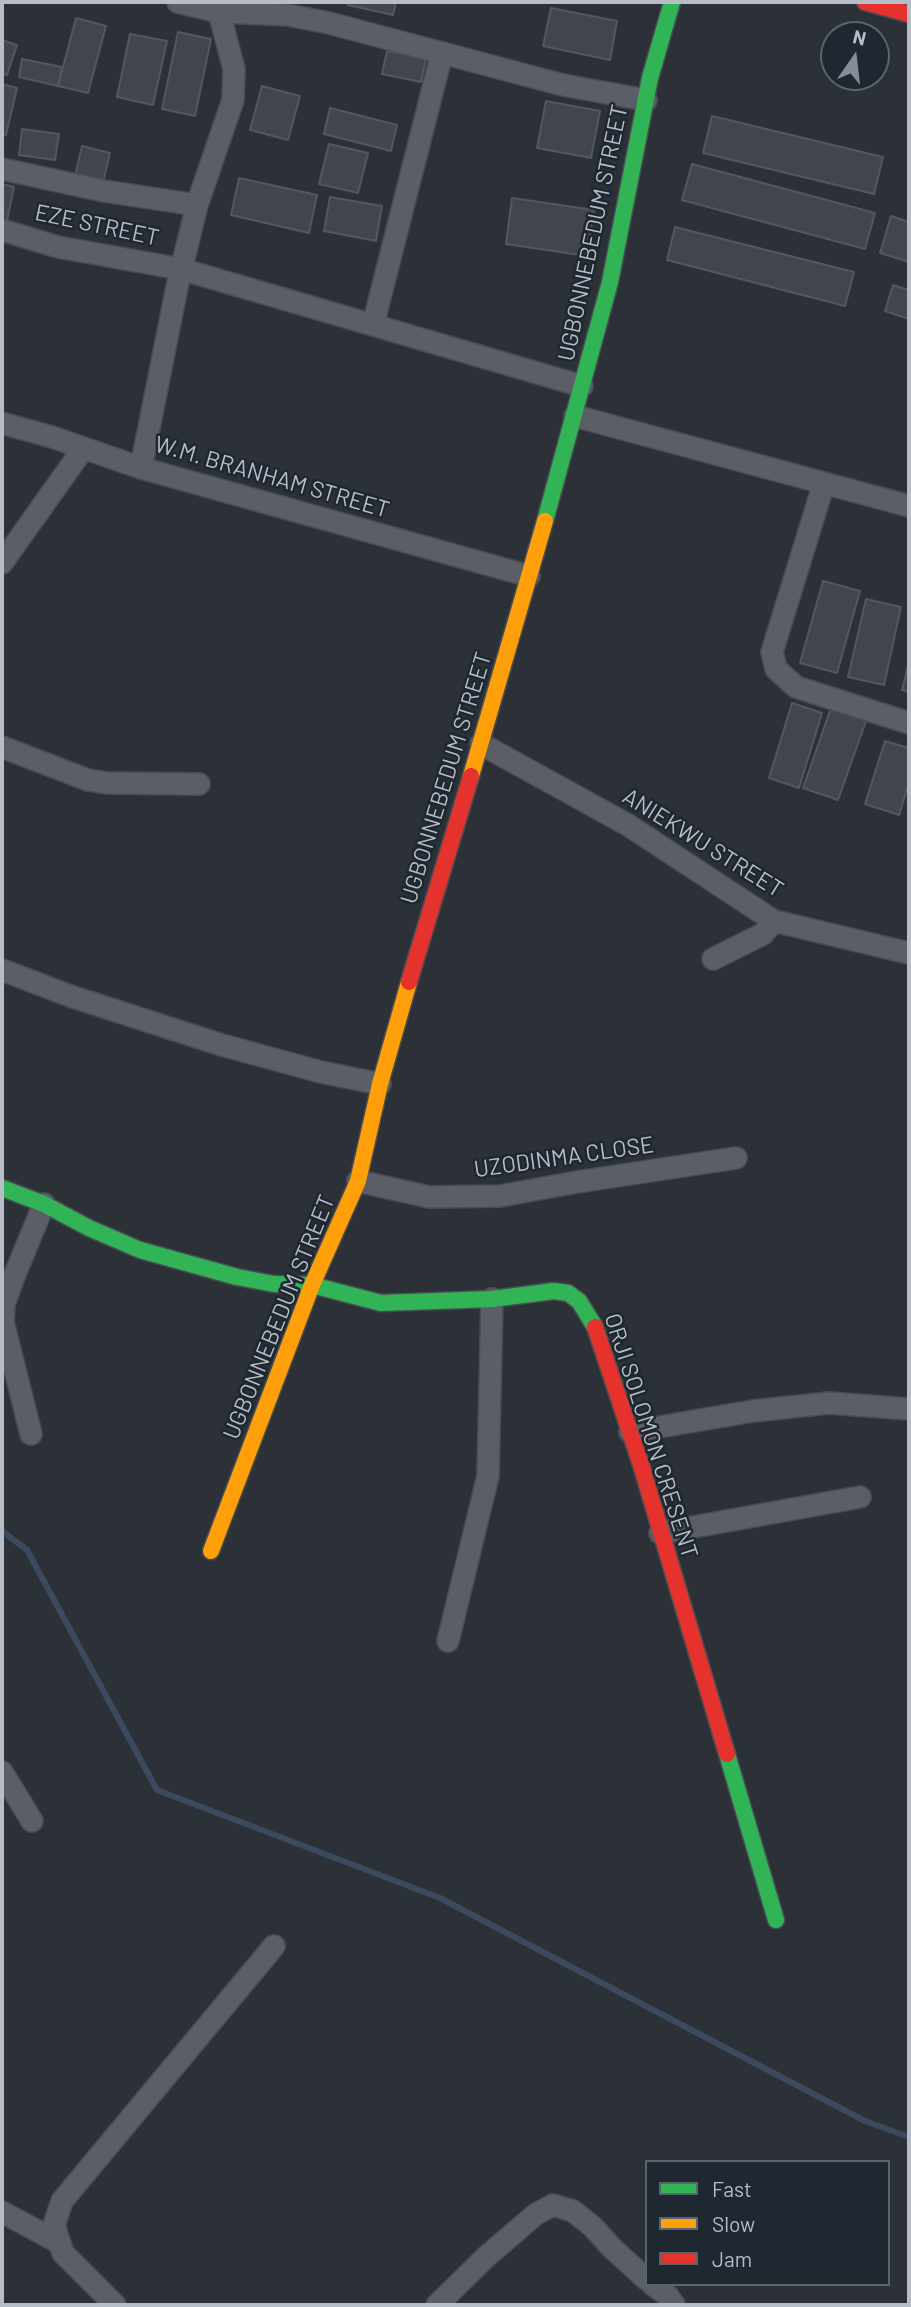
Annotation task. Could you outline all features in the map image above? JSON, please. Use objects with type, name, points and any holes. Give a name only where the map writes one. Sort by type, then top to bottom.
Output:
[{"type":"main road","name":"UGBONNEBEDUM STREET","points":[[211,1551],[312,1285],[358,1181],[380,1084],[575,416],[610,282],[646,100],[672,2]]},
{"type":"main road","points":[[865,2],[909,14]]},
{"type":"main road","name":"ORJI SOLOMON CRESENT","points":[[2,1188],[44,1204],[89,1228],[140,1250],[237,1277],[274,1284],[312,1285],[381,1303],[492,1299],[554,1291],[568,1293],[579,1301],[591,1318],[602,1343],[776,1920]]},
{"type":"street","points":[[178,2],[219,12],[288,15],[329,23],[563,85],[646,100]]},
{"type":"street","points":[[141,468],[181,269],[197,205],[233,100],[234,69],[219,12]]},
{"type":"street","points":[[373,325],[442,53]]},
{"type":"street","points":[[2,169],[104,191],[197,205]]},
{"type":"street","name":"EZE STREET","points":[[2,230],[58,247],[181,269],[582,386]]},
{"type":"street","points":[[575,416],[909,506]]},
{"type":"street","name":"W.M. BRANHAM STREET","points":[[2,423],[141,468],[529,576]]},
{"type":"street","points":[[2,563],[83,449]]},
{"type":"street","points":[[824,483],[772,652],[776,669],[796,687],[909,723]]},
{"type":"street","name":"ANIEKWU STREET","points":[[481,744],[628,825],[774,920],[909,953]]},
{"type":"street","points":[[2,747],[88,780],[107,783],[199,784]]},
{"type":"street","points":[[713,959],[763,934],[774,920]]},
{"type":"street","points":[[2,970],[73,997],[222,1045],[321,1072],[380,1084]]},
{"type":"street","name":"UZODINMA CLOSE","points":[[358,1181],[429,1197],[500,1196],[736,1158]]},
{"type":"street","points":[[31,1434],[3,1322],[4,1304],[44,1204]]},
{"type":"street","points":[[447,1641],[488,1476],[492,1299]]},
{"type":"street","points":[[630,1432],[753,1411],[830,1403],[909,1409]]},
{"type":"street","points":[[660,1533],[860,1497]]},
{"type":"street","points":[[2,1772],[32,1822]]},
{"type":"street","points":[[115,2305],[63,2253],[54,2225],[62,2201],[274,1946]]},
{"type":"street","points":[[437,2305],[516,2231],[536,2214],[553,2205],[573,2211],[645,2278]]},
{"type":"street","points":[[2,2212],[58,2242]]},
{"type":"street","points":[[655,2286],[667,2295],[674,2305]]},
{"type":"building","points":[[348,2],[396,2],[393,15],[348,5]]},
{"type":"building","points":[[551,8],[617,21],[610,60],[543,46]]},
{"type":"building","points":[[76,18],[106,26],[88,93],[58,86]]},
{"type":"building","points":[[178,32],[211,39],[195,116],[162,109]]},
{"type":"building","points":[[130,34],[167,41],[153,105],[117,97]]},
{"type":"building","points":[[2,40],[17,45],[7,75],[2,74]]},
{"type":"building","points":[[387,51],[426,59],[421,82],[382,74]]},
{"type":"building","points":[[22,59],[62,67],[58,86],[19,77]]},
{"type":"building","points":[[2,84],[17,88],[6,135],[2,134]]},
{"type":"building","points":[[262,86],[300,96],[288,140],[250,130]]},
{"type":"building","points":[[546,101],[600,111],[591,158],[537,148]]},
{"type":"building","points":[[330,108],[397,125],[391,151],[324,134]]},
{"type":"building","points":[[712,116],[883,157],[874,194],[703,153]]},
{"type":"building","points":[[22,129],[59,134],[55,160],[19,155]]},
{"type":"building","points":[[329,144],[368,153],[358,193],[319,184]]},
{"type":"building","points":[[82,146],[110,153],[103,183],[75,176]]},
{"type":"building","points":[[692,164],[875,213],[865,249],[682,200]]},
{"type":"building","points":[[239,178],[317,195],[309,233],[231,215]]},
{"type":"building","points":[[2,184],[14,187],[7,221],[2,220]]},
{"type":"building","points":[[330,197],[382,206],[376,241],[324,231]]},
{"type":"building","points":[[512,198],[594,210],[587,256],[506,244]]},
{"type":"building","points":[[891,216],[909,222],[909,262],[880,253]]},
{"type":"building","points":[[675,227],[854,272],[845,306],[667,260]]},
{"type":"building","points":[[893,285],[909,290],[909,319],[885,311]]},
{"type":"building","points":[[823,581],[860,591],[837,673],[800,663]]},
{"type":"building","points":[[866,599],[901,607],[884,685],[848,677]]},
{"type":"building","points":[[909,662],[909,692],[902,690]]},
{"type":"building","points":[[792,703],[822,713],[799,788],[769,778]]},
{"type":"building","points":[[831,708],[866,721],[838,800],[803,788]]},
{"type":"building","points":[[885,741],[909,748],[909,783],[899,815],[865,804]]},
{"type":"waterway","points":[[2,1531],[27,1550],[157,1790],[440,1898],[865,2121],[909,2137]]},
{"type":"traffic: fast","points":[[545,521],[610,282],[650,78],[672,2]]},
{"type":"traffic: fast","points":[[2,1188],[44,1204],[89,1228],[140,1250],[237,1277],[274,1284],[312,1285],[381,1303],[492,1299],[554,1291],[568,1293],[579,1301],[595,1327]]},
{"type":"traffic: fast","points":[[727,1754],[776,1920]]},
{"type":"traffic: slow","points":[[471,776],[545,521]]},
{"type":"traffic: slow","points":[[211,1551],[312,1285],[358,1181],[380,1084],[409,982]]},
{"type":"traffic: jam","points":[[865,2],[909,14]]},
{"type":"traffic: jam","points":[[409,982],[471,776]]},
{"type":"traffic: jam","points":[[595,1327],[642,1468],[727,1754]]}]
